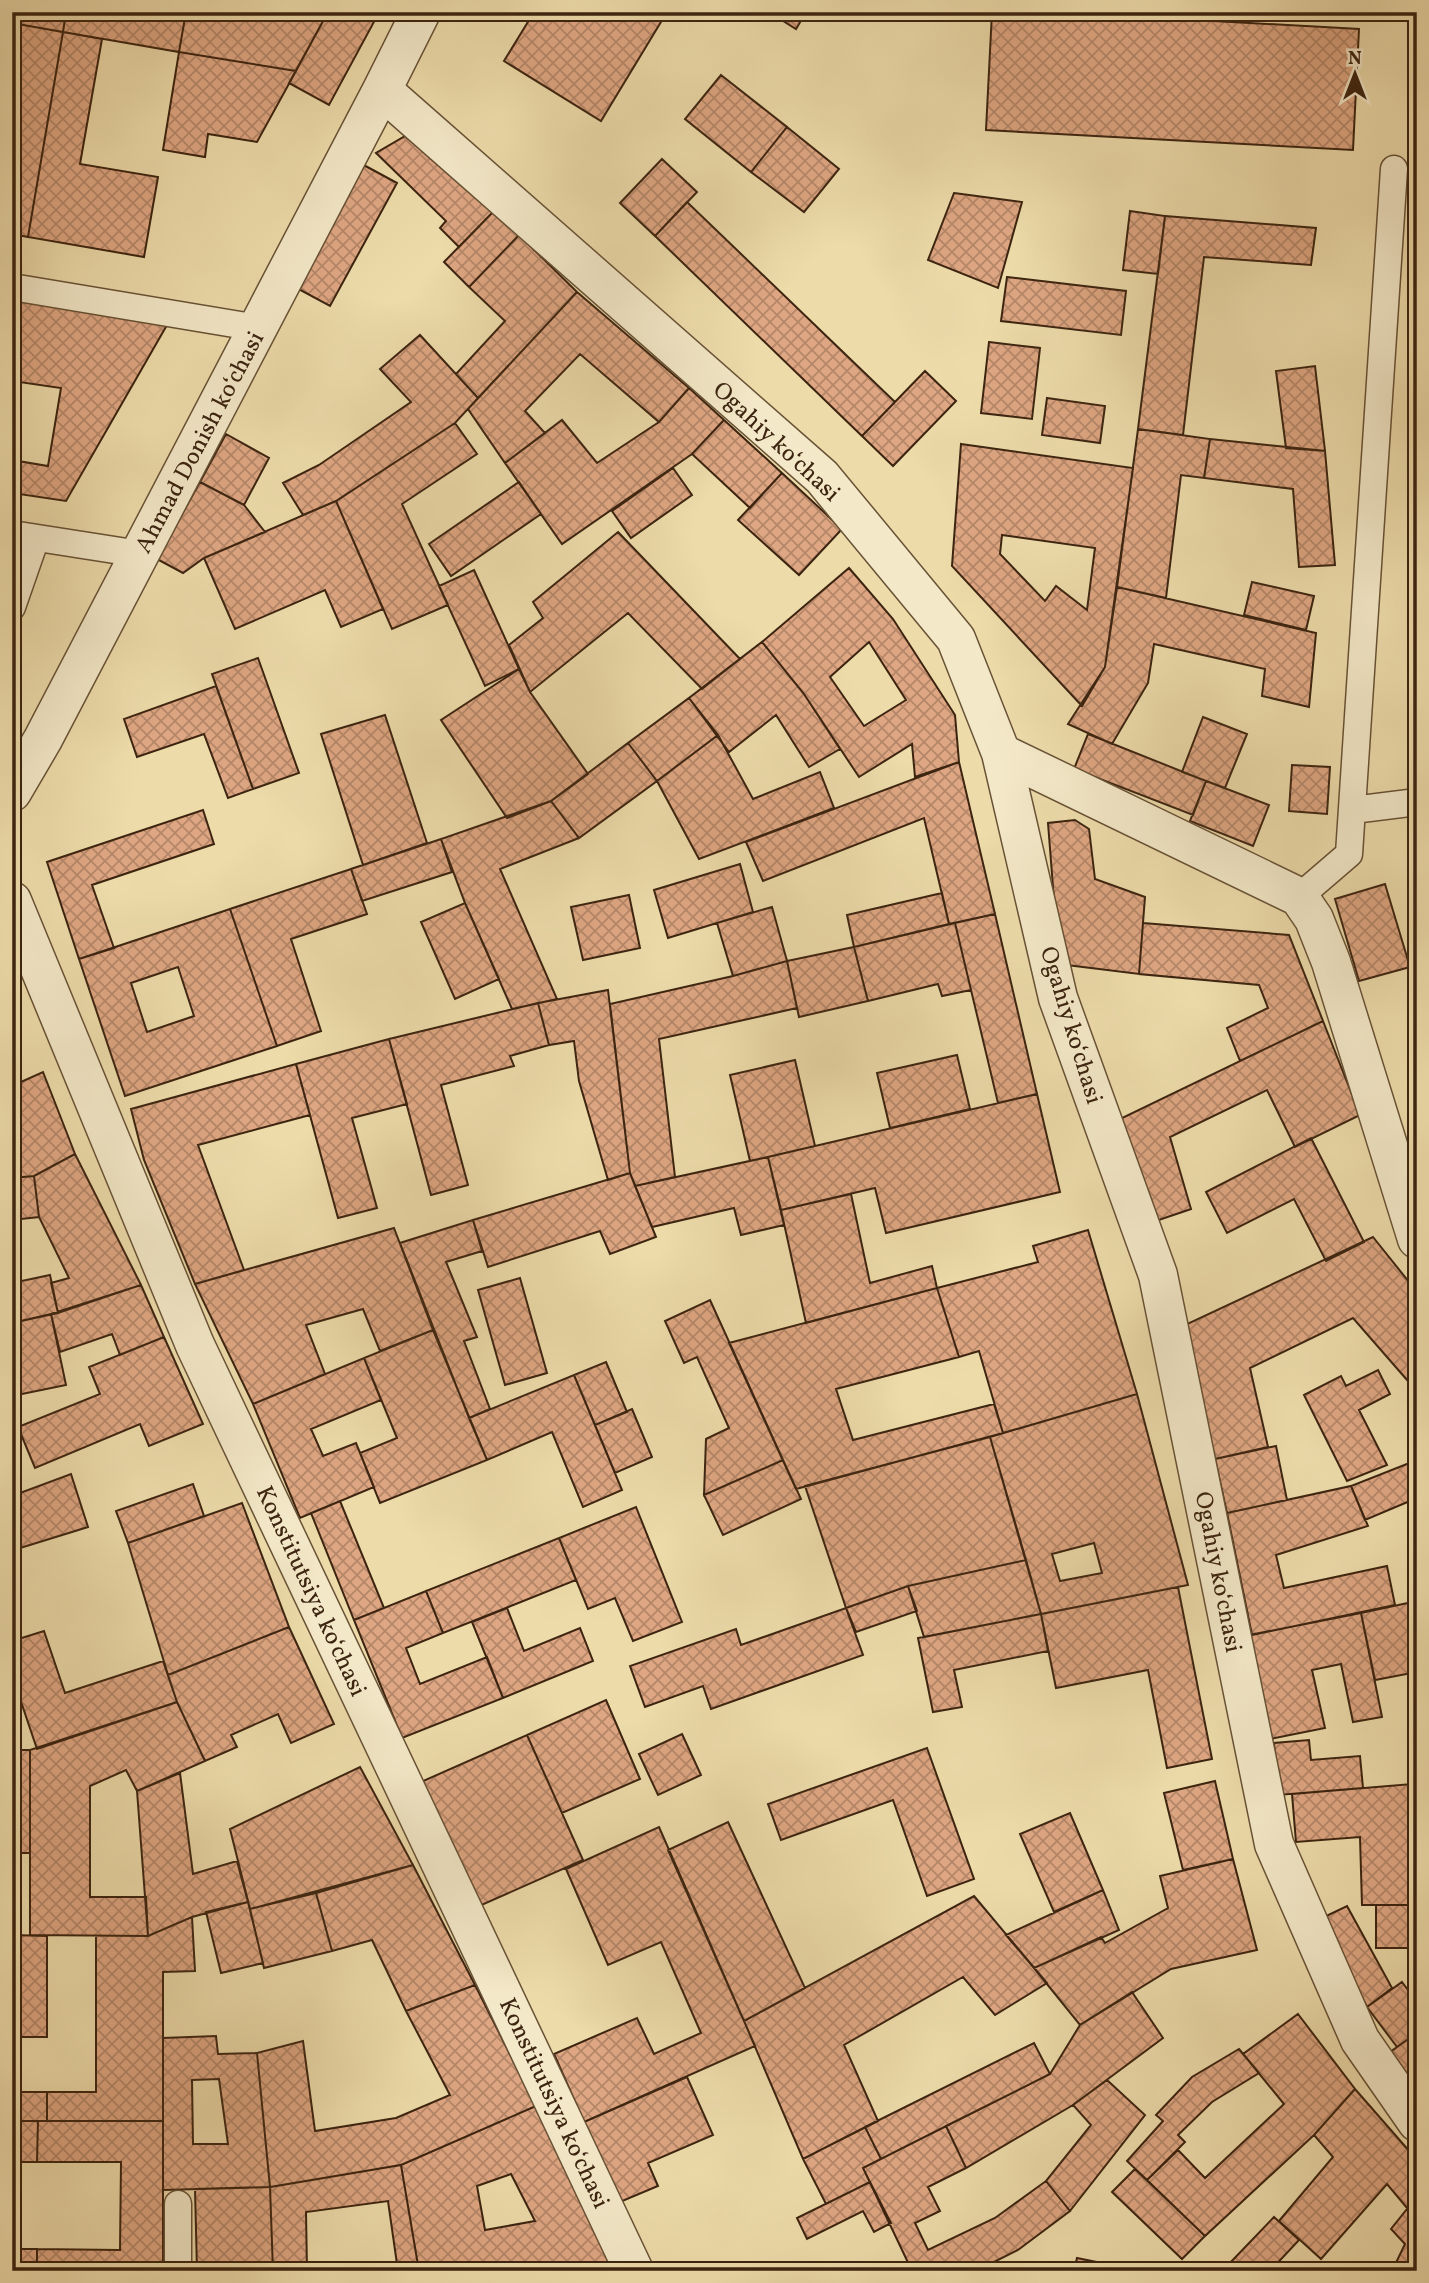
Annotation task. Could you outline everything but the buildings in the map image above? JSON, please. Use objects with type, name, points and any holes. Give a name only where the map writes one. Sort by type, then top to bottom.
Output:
[{"type":"street","name":"Ahmad Donish koʻchasi","points":[[12,792],[28,737],[140,554],[421,12]]},
{"type":"street","name":"Ogahiy koʻchasi","points":[[382,90],[822,477],[956,639],[1001,753],[1058,998],[1158,1275],[1274,1844],[1360,2040],[1417,2122]]},
{"type":"street","points":[[1001,753],[1299,897],[1314,919],[1331,962],[1417,1239]]},
{"type":"street","name":"Konstitutsiya koʻchasi","points":[[12,901],[195,1345],[634,2271]]},
{"type":"lane","points":[[1299,897],[1349,854],[1394,169]]},
{"type":"lane","points":[[12,287],[258,328]]},
{"type":"lane","points":[[12,607],[24,536],[140,554]]},
{"type":"lane","points":[[1353,810],[1417,802]]},
{"type":"lane","points":[[178,2204],[178,2271]]}]
